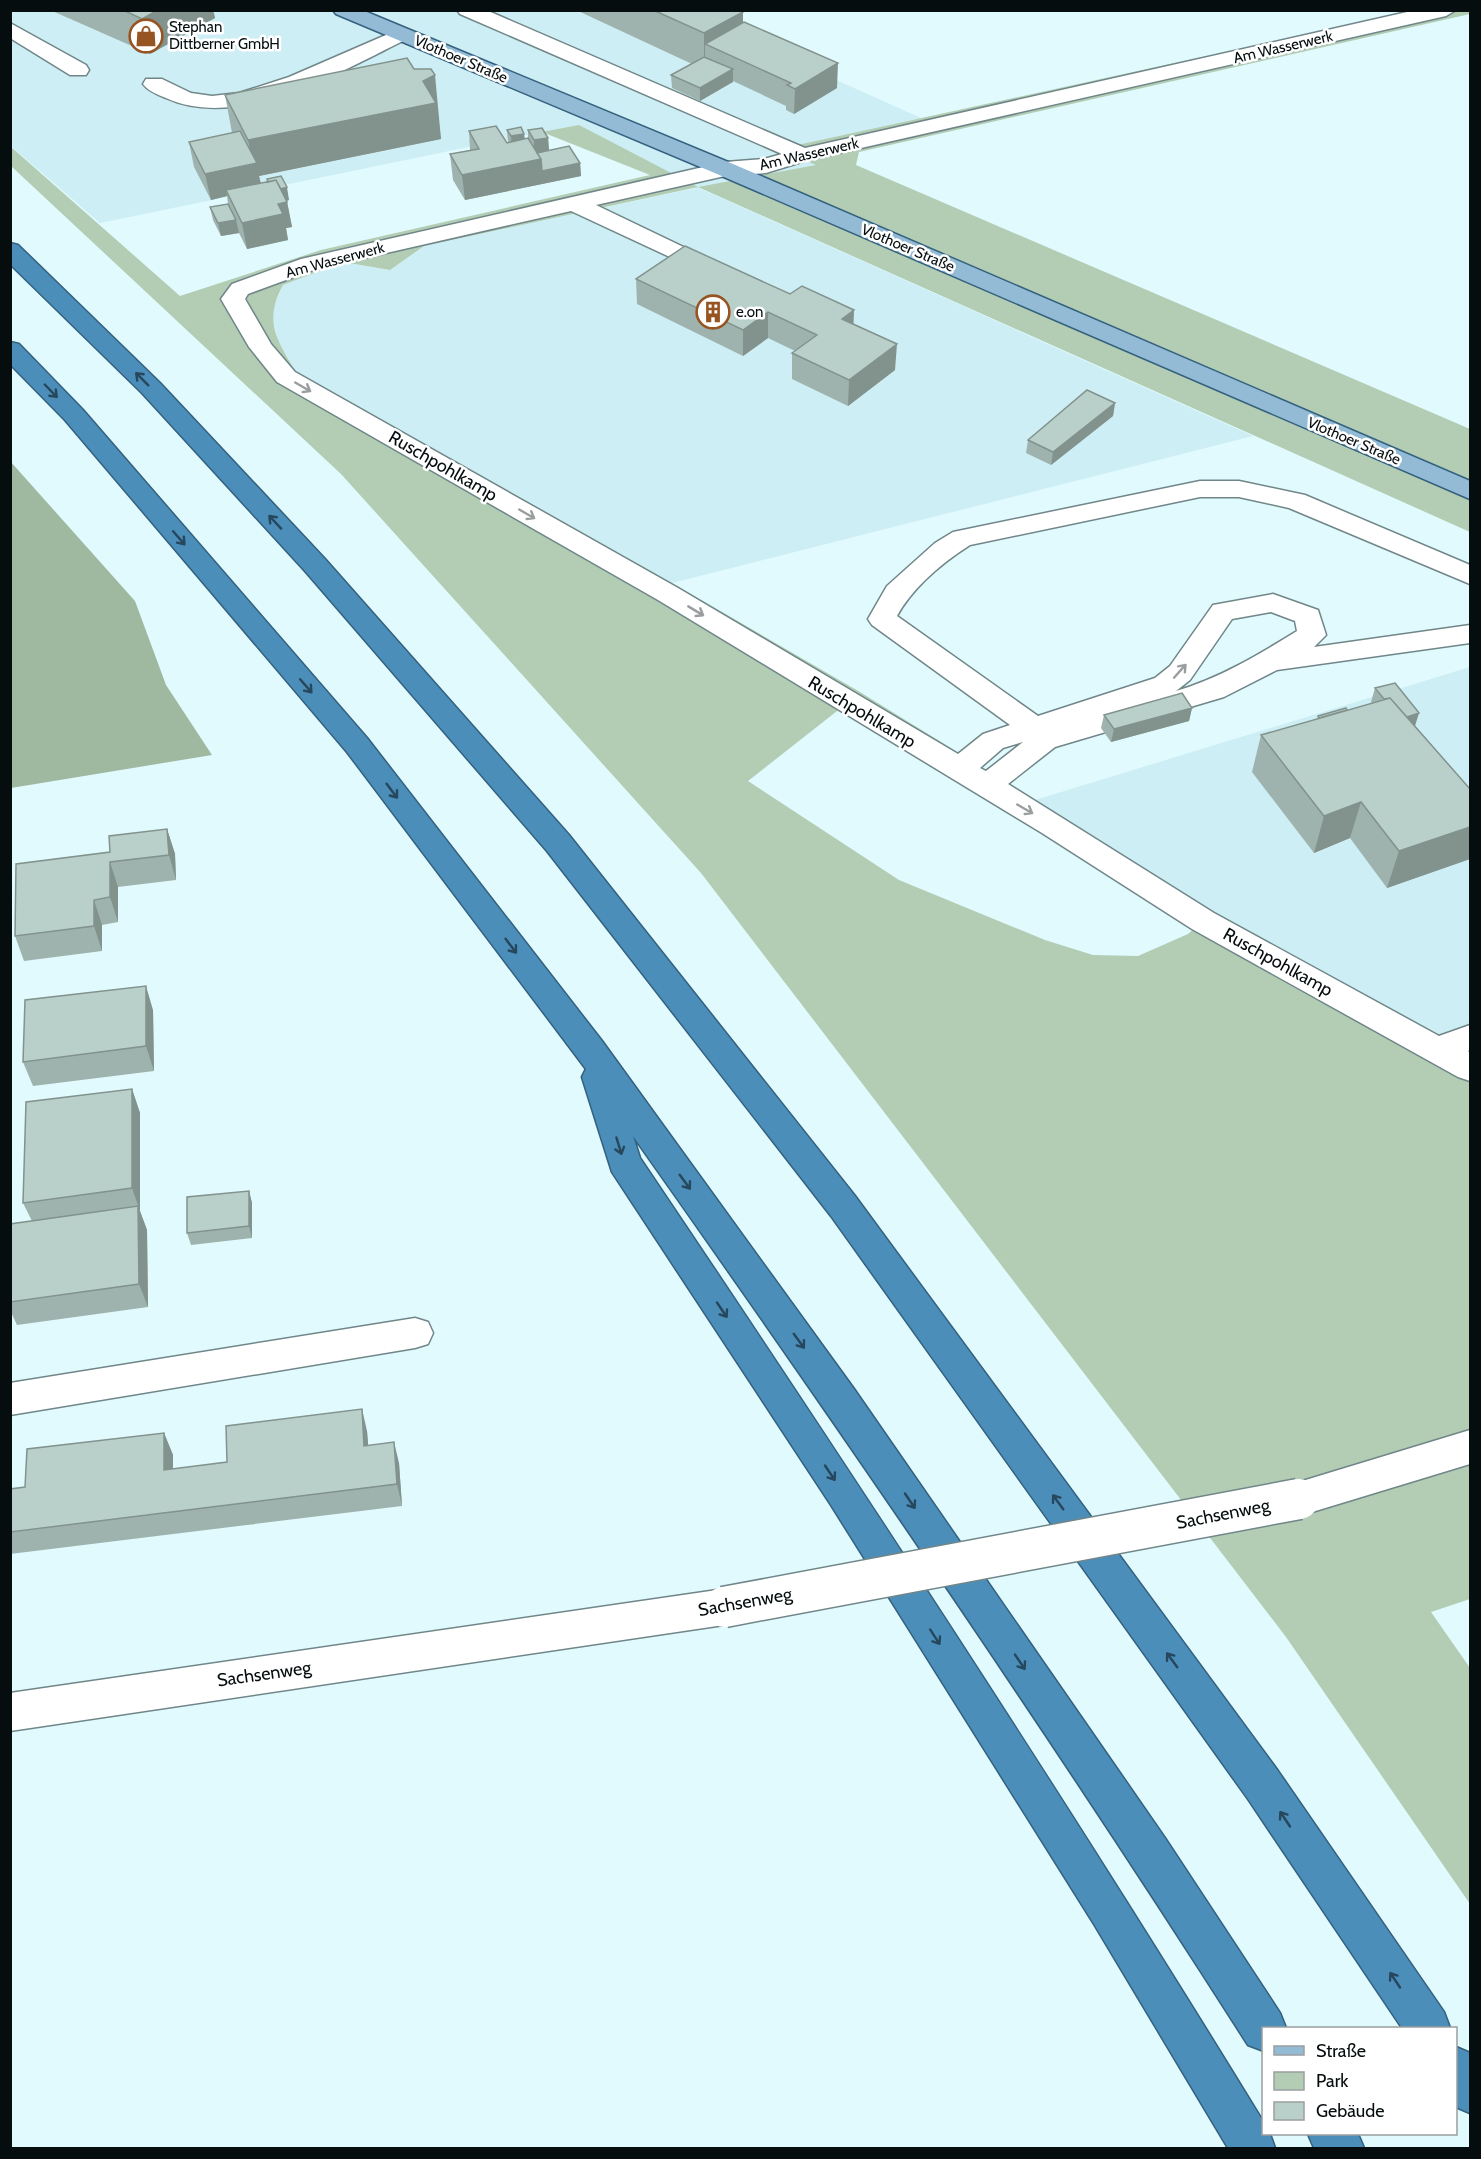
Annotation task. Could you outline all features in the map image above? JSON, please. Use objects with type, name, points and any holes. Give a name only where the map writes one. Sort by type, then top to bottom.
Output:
[{"type":"highway","points":[[10,250],[151,388],[307,557],[558,843],[850,1215],[1256,1776],[1427,2027]]},
{"type":"highway","points":[[10,349],[74,415],[357,745],[590,1050],[842,1400],[1150,1852],[1262,2027]]},
{"type":"highway","points":[[590,1050],[624,1162],[850,1503],[1040,1800],[1109,1909],[1253,2148]]},
{"type":"highway","points":[[1457,2072],[1470,2091]]},
{"type":"highway","points":[[1332,2135],[1341,2148]]},
{"type":"main road","name":"Vlothoer Straße","points":[[344,10],[725,169],[1470,491]]},
{"type":"street","points":[[467,10],[803,155]]},
{"type":"street","name":"Am Wasserwerk","points":[[261,346],[232,299],[240,289],[309,264],[725,169],[766,166],[803,155],[1446,10]]},
{"type":"street","points":[[10,29],[78,70]]},
{"type":"street","points":[[154,84],[190,99],[228,101],[261,95],[402,34]]},
{"type":"street","points":[[573,203],[735,280]]},
{"type":"street","points":[[380,268],[409,241]]},
{"type":"street","name":"Ruschpohlkamp","points":[[261,346],[286,377],[668,594],[1053,825],[1203,921],[1470,1068]]},
{"type":"street","points":[[1039,734],[882,619],[897,592],[945,549],[962,538],[1200,489],[1239,489],[1296,501],[1470,575]]},
{"type":"street","points":[[958,770],[993,741],[1039,734],[1214,690],[1267,663],[1312,635],[1308,616],[1273,603],[1222,611],[1180,673],[1165,685],[1039,734],[986,786]]},
{"type":"street","points":[[1267,663],[1470,634]]},
{"type":"street","points":[[1438,1050],[1470,1036]]},
{"type":"street","points":[[10,1399],[415,1333]]},
{"type":"street","name":"Sachsenweg","points":[[10,1712],[724,1607],[1299,1499],[1470,1447]]},
{"type":"shaded area","points":[[11,11],[682,11],[921,118],[780,149],[817,165],[699,188],[1253,436],[672,583],[296,372],[278,341],[271,314],[283,285],[343,262],[390,270],[424,246],[696,188],[542,132],[100,223],[11,146]]},
{"type":"shaded area","points":[[1470,667],[1470,1055],[1213,918],[1035,800]]},
{"type":"green space","points":[[1414,11],[1470,11],[1470,14],[859,152],[856,165],[1470,429],[1470,532],[698,187],[816,165],[779,149]]},
{"type":"green space","points":[[579,125],[698,187],[424,246],[390,270],[343,262],[283,285],[277,298],[273,320],[278,340],[296,372],[672,583],[860,692],[1035,800],[1213,918],[1470,1055],[1470,1599],[1431,1612],[1470,1668],[1470,1904],[1286,1637],[701,873],[341,474],[11,166],[10,146],[180,296],[321,250],[650,175],[542,132]],"holes":[[[846,704],[1201,923],[1188,934],[1138,956],[1093,955],[1045,940],[899,880],[748,781]]]},
{"type":"green space","points":[[10,461],[135,601],[166,685],[212,755],[11,788]]},
{"type":"building","points":[[123,10],[158,10],[142,19]]},
{"type":"building","points":[[653,10],[739,10],[743,12],[704,33]]},
{"type":"building","points":[[744,22],[838,63],[795,89],[787,85],[791,83],[705,44]]},
{"type":"building","points":[[704,57],[733,69],[700,88],[671,75]]},
{"type":"building","points":[[407,58],[414,69],[431,69],[435,75],[423,81],[436,103],[248,140],[225,95]]},
{"type":"building","points":[[496,126],[507,143],[528,138],[541,159],[462,175],[450,154],[479,149],[469,131]]},
{"type":"building","points":[[521,127],[524,134],[511,136],[507,130]]},
{"type":"building","points":[[542,128],[548,138],[534,140],[528,130]]},
{"type":"building","points":[[240,131],[257,163],[205,174],[189,142]]},
{"type":"building","points":[[569,146],[580,163],[542,171],[541,159],[537,153]]},
{"type":"building","points":[[281,176],[287,187],[281,189],[276,180],[268,182],[267,179]]},
{"type":"building","points":[[276,180],[287,202],[278,204],[283,214],[242,223],[226,190]]},
{"type":"building","points":[[228,204],[236,220],[218,223],[210,207]]},
{"type":"building","points":[[685,246],[790,294],[802,286],[854,310],[842,319],[897,344],[849,380],[792,353],[817,335],[768,312],[743,330],[636,279]]},
{"type":"building","points":[[1087,390],[1115,403],[1053,452],[1028,440]]},
{"type":"building","points":[[1395,683],[1419,713],[1407,717],[1390,698],[1384,699],[1375,688]]},
{"type":"building","points":[[1182,693],[1192,708],[1114,729],[1104,715]]},
{"type":"building","points":[[1390,698],[1470,789],[1470,827],[1399,851],[1361,802],[1324,816],[1261,735]]},
{"type":"building","points":[[1346,708],[1347,710],[1319,718],[1318,716]]},
{"type":"building","points":[[167,829],[169,855],[110,862],[110,897],[94,900],[94,926],[15,936],[16,864],[110,852],[109,836]]},
{"type":"building","points":[[146,986],[146,1046],[23,1062],[25,1000]]},
{"type":"building","points":[[132,1089],[132,1188],[23,1203],[26,1102]]},
{"type":"building","points":[[249,1191],[249,1226],[187,1233],[187,1197]]},
{"type":"building","points":[[138,1206],[139,1284],[10,1302],[10,1224]]},
{"type":"building","points":[[362,1409],[364,1446],[394,1442],[397,1484],[10,1532],[10,1489],[25,1487],[27,1449],[164,1433],[164,1470],[227,1462],[226,1426]]},
{"type":"place","name":"Stephan Dittberner GmbH","points":[[146,36]]},
{"type":"place","name":"e.on","points":[[713,312]]}]
